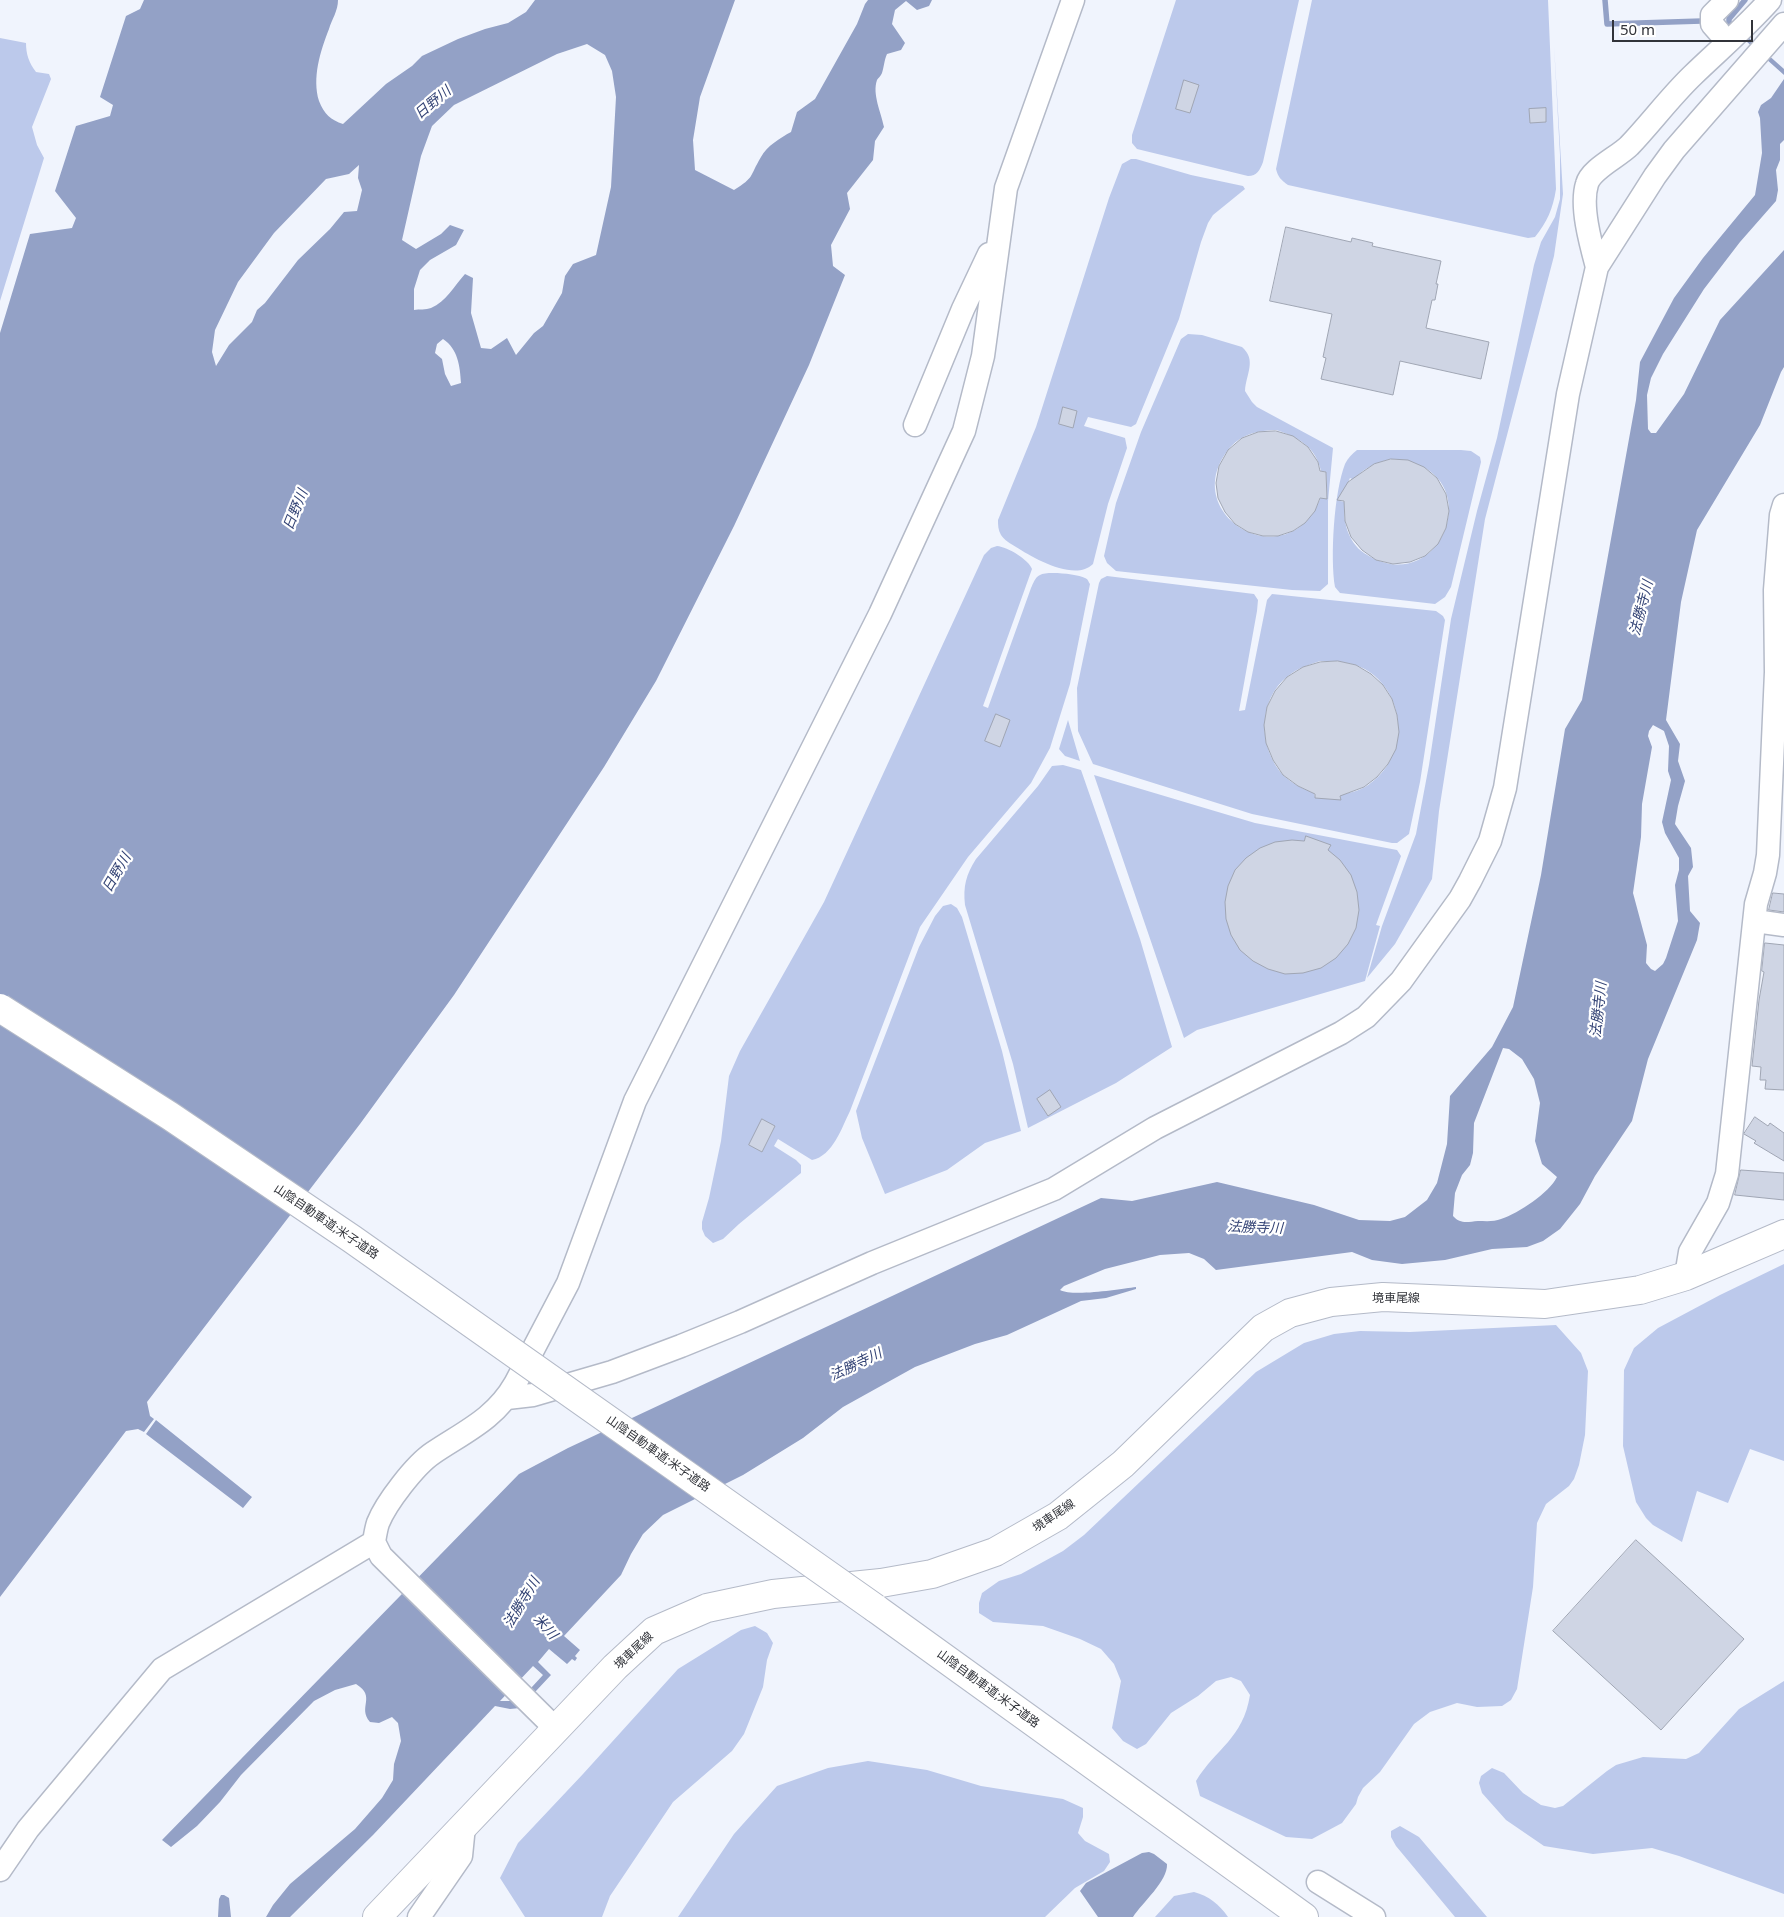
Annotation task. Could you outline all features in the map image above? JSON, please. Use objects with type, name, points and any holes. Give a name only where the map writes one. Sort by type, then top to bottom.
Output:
[{"type":"main road","name":"山陰自動車道;米子道路","points":[[0,1008],[170,1116],[352,1239],[1201,1851],[1283,1917]]},
{"type":"main road","name":"山陰自動車道;米子道路","points":[[0,1020],[165,1125],[871,1613]]},
{"type":"main road","name":"境車尾線","points":[[377,1917],[464,1826],[548,1721],[616,1667],[654,1631],[707,1608],[773,1594],[881,1583],[932,1574],[995,1552],[1058,1516],[1123,1464],[1262,1328],[1290,1313],[1331,1302],[1383,1297],[1545,1304],[1640,1290],[1686,1276],[1784,1234]]},
{"type":"main road","name":"山陰自動車道;米子道路","points":[[1201,1851],[1304,1917]]},
{"type":"street","points":[[548,1721],[377,1549],[378,1524],[388,1504],[409,1476],[431,1454],[481,1424],[507,1398],[568,1283],[635,1101],[880,614],[964,431],[983,356],[1006,188],[1073,0]]},
{"type":"street","points":[[1727,0],[1712,15],[1712,24],[1733,32]]},
{"type":"street","points":[[1597,267],[1588,235],[1586,184],[1600,168],[1628,146],[1733,32],[1770,0]]},
{"type":"street","points":[[507,1398],[533,1395],[612,1372],[681,1346],[740,1322],[872,1263],[1054,1189],[1155,1128],[1341,1033],[1366,1017],[1402,981],[1460,899],[1481,860],[1496,824],[1505,788],[1568,394],[1597,267],[1655,176],[1674,150],[1784,24]]},
{"type":"street","points":[[915,425],[963,309],[1000,233]]},
{"type":"street","points":[[1686,1276],[1690,1252],[1718,1203],[1728,1174],[1756,921],[1756,904],[1766,873],[1768,854],[1780,672],[1775,590],[1781,515],[1784,505]]},
{"type":"street","points":[[1756,921],[1784,924]]},
{"type":"street","points":[[0,1870],[28,1829],[162,1669],[377,1549]]},
{"type":"street","points":[[419,1917],[461,1856],[464,1826]]},
{"type":"street","points":[[1318,1882],[1374,1917]]},
{"type":"shaded area","points":[[1176,0],[1299,0],[1263,162],[1254,175],[1248,176],[1137,149],[1132,143],[1132,135]]},
{"type":"shaded area","points":[[1312,0],[1548,0],[1556,189],[1549,215],[1535,237],[1528,238],[1288,185],[1282,180],[1276,169]]},
{"type":"shaded area","points":[[0,38],[26,43],[28,58],[36,72],[49,74],[51,79],[32,127],[37,145],[44,158],[0,301]]},
{"type":"shaded area","points":[[1554,45],[1563,194],[1554,256],[1485,519],[1439,811],[1432,879],[1395,944],[1367,978],[1382,926],[1416,834],[1429,765],[1451,619],[1497,438],[1534,265],[1541,242],[1555,217],[1560,199],[1560,155]]},
{"type":"shaded area","points":[[1131,159],[1243,186],[1245,189],[1213,215],[1208,223],[1179,319],[1136,424],[1131,427],[1088,417],[1084,426],[1125,438],[1127,448],[1108,504],[1093,564],[1085,569],[1065,569],[1043,562],[1008,542],[1000,533],[998,520],[1036,427],[1109,198],[1122,164]]},
{"type":"shaded area","points":[[1188,334],[1202,335],[1242,347],[1250,362],[1245,391],[1252,402],[1257,407],[1333,448],[1328,501],[1328,584],[1320,591],[1292,590],[1116,571],[1107,563],[1104,556],[1116,503],[1141,432],[1181,339]],"holes":[[[1276,430],[1305,444],[1315,455],[1321,471],[1326,472],[1327,494],[1325,498],[1321,497],[1306,521],[1288,534],[1267,536],[1247,531],[1230,519],[1218,502],[1215,482],[1222,459],[1227,451],[1245,436]]]},
{"type":"shaded area","points":[[1357,450],[1461,450],[1471,451],[1480,457],[1481,462],[1451,587],[1445,597],[1435,604],[1340,593],[1335,587],[1333,543],[1338,491],[1345,464]],"holes":[[[1391,459],[1423,467],[1442,484],[1449,505],[1446,528],[1434,548],[1416,561],[1392,564],[1364,553],[1350,537],[1345,523],[1345,502],[1340,501],[1350,478],[1354,480],[1371,466]]]},
{"type":"shaded area","points":[[997,546],[1018,554],[1032,569],[983,706],[988,708],[1031,588],[1037,577],[1049,573],[1069,574],[1086,578],[1090,584],[1070,684],[1050,748],[1031,783],[968,857],[920,927],[850,1111],[836,1140],[826,1153],[812,1160],[778,1139],[774,1146],[801,1165],[801,1173],[723,1239],[713,1243],[705,1236],[702,1222],[721,1141],[729,1076],[740,1051],[824,902],[984,555],[991,548]]},
{"type":"shaded area","points":[[1107,576],[1254,594],[1258,600],[1257,611],[1239,711],[1245,710],[1267,600],[1272,594],[1436,611],[1443,616],[1445,620],[1420,782],[1409,834],[1397,843],[1392,843],[1252,814],[1093,764],[1078,731],[1077,688],[1101,579]],"holes":[[[1320,661],[1353,664],[1371,673],[1384,685],[1397,715],[1398,732],[1395,748],[1389,763],[1379,776],[1365,787],[1353,792],[1331,795],[1340,796],[1341,799],[1315,797],[1314,793],[1287,779],[1275,765],[1266,739],[1266,711],[1278,686],[1299,669]]]},
{"type":"shaded area","points":[[1068,720],[1080,761],[1065,756],[1059,749]]},
{"type":"shaded area","points":[[1063,765],[1081,770],[1140,939],[1172,1047],[1116,1083],[1028,1128],[1013,1064],[965,905],[964,892],[970,870],[976,859],[1038,786],[1052,766]]},
{"type":"shaded area","points":[[1094,775],[1255,823],[1397,850],[1401,856],[1376,925],[1380,926],[1365,981],[1197,1030],[1184,1038]]},
{"type":"shaded area","points":[[951,904],[957,908],[962,917],[1002,1051],[1021,1131],[985,1143],[947,1170],[885,1194],[862,1138],[856,1111],[919,947],[935,916],[943,906]]},
{"type":"shaded area","points":[[1784,1264],[1784,1461],[1750,1449],[1728,1503],[1697,1491],[1682,1542],[1653,1525],[1636,1502],[1623,1446],[1624,1370],[1634,1348],[1658,1328]]},
{"type":"shaded area","points":[[1556,1325],[1581,1353],[1588,1371],[1585,1435],[1574,1479],[1569,1486],[1546,1504],[1537,1523],[1533,1587],[1517,1689],[1511,1700],[1502,1706],[1477,1707],[1457,1703],[1430,1712],[1414,1724],[1380,1772],[1363,1788],[1356,1804],[1342,1823],[1312,1839],[1286,1837],[1200,1796],[1196,1781],[1235,1733],[1246,1710],[1250,1695],[1241,1681],[1231,1677],[1216,1681],[1198,1696],[1171,1713],[1146,1744],[1137,1749],[1123,1741],[1112,1728],[1121,1681],[1114,1664],[1101,1649],[1080,1639],[1043,1626],[993,1622],[979,1613],[982,1593],[999,1581],[1021,1574],[1063,1551],[1084,1535],[1256,1372],[1304,1343],[1334,1334],[1360,1331],[1410,1332]]},
{"type":"shaded area","points":[[755,1626],[767,1633],[773,1643],[767,1660],[763,1687],[744,1734],[732,1751],[673,1802],[610,1896],[602,1917],[525,1917],[500,1878],[518,1843],[678,1669],[741,1630]]},
{"type":"shaded area","points":[[1784,1681],[1784,1894],[1652,1848],[1593,1854],[1544,1846],[1506,1820],[1482,1793],[1479,1783],[1481,1776],[1492,1768],[1504,1773],[1523,1793],[1541,1805],[1555,1808],[1563,1806],[1616,1765],[1643,1757],[1686,1759],[1699,1753],[1739,1709]]},
{"type":"shaded area","points":[[868,1761],[927,1770],[981,1786],[1063,1799],[1083,1808],[1083,1817],[1078,1833],[1085,1841],[1109,1854],[1110,1862],[1104,1871],[1075,1888],[1045,1917],[678,1917],[734,1834],[777,1786],[828,1768]]},
{"type":"shaded area","points":[[1400,1826],[1419,1837],[1487,1917],[1455,1917],[1396,1846],[1391,1837],[1391,1831]]},
{"type":"shaded area","points":[[1194,1892],[1213,1901],[1228,1917],[1155,1917],[1174,1896]]},
{"type":"water","name":"日野川","points":[[144,0],[338,0],[320,56],[316,83],[319,101],[323,110],[335,121],[343,124],[386,84],[412,66],[422,56],[458,39],[508,23],[526,12],[535,0],[735,0],[700,97],[693,140],[695,170],[734,190],[749,179],[767,149],[791,132],[797,112],[815,99],[857,24],[868,0],[932,0],[929,6],[917,10],[906,1],[895,10],[892,24],[905,43],[901,50],[887,54],[882,73],[877,80],[876,97],[884,127],[875,141],[873,160],[847,193],[850,209],[831,245],[833,266],[845,275],[809,365],[734,526],[656,681],[604,767],[454,995],[360,1124],[147,1402],[150,1416],[154,1419],[144,1432],[138,1429],[126,1431],[0,1597],[0,333],[30,234],[72,228],[76,218],[55,191],[76,126],[110,116],[113,105],[100,97],[126,16],[140,9]],"holes":[[[587,44],[605,55],[612,71],[616,97],[611,187],[596,255],[573,264],[565,276],[562,293],[543,326],[534,333],[516,355],[507,338],[491,349],[481,348],[471,313],[473,278],[465,274],[445,298],[436,305],[429,309],[414,310],[414,289],[420,270],[430,260],[456,245],[464,230],[450,225],[441,234],[416,249],[402,240],[421,156],[432,126],[454,105],[557,54]],[[359,165],[358,178],[362,190],[357,211],[344,212],[330,229],[298,260],[265,303],[257,310],[252,322],[229,345],[216,366],[212,352],[215,330],[238,282],[274,233],[326,179],[349,174]],[[443,339],[452,348],[459,364],[461,383],[451,386],[445,374],[442,359],[435,353],[437,344]]]},
{"type":"water","points":[[1730,21],[1784,69],[1784,75],[1727,24]]},
{"type":"water","points":[[1784,79],[1784,140],[1780,144],[1780,160],[1776,170],[1778,190],[1776,201],[1740,242],[1704,289],[1663,354],[1651,378],[1647,395],[1648,429],[1651,433],[1656,433],[1684,394],[1720,320],[1784,250],[1784,367],[1760,425],[1697,530],[1681,602],[1666,720],[1680,744],[1678,761],[1685,781],[1675,824],[1691,848],[1693,867],[1688,876],[1690,911],[1700,923],[1697,940],[1648,1059],[1632,1121],[1595,1176],[1580,1204],[1560,1229],[1543,1241],[1527,1247],[1492,1249],[1445,1260],[1402,1264],[1372,1260],[1352,1252],[1216,1270],[1204,1259],[1189,1253],[1160,1255],[1105,1269],[1064,1286],[1060,1290],[1075,1293],[1136,1287],[1136,1289],[1106,1298],[1081,1301],[1007,1335],[975,1344],[915,1367],[843,1407],[803,1438],[743,1475],[663,1515],[643,1534],[621,1575],[564,1636],[580,1650],[575,1656],[577,1658],[575,1661],[572,1659],[567,1664],[549,1649],[538,1662],[551,1675],[520,1708],[510,1709],[495,1706],[373,1835],[290,1917],[266,1917],[290,1884],[355,1829],[382,1798],[393,1780],[394,1764],[401,1741],[398,1723],[392,1717],[379,1723],[370,1722],[365,1712],[365,1693],[356,1684],[335,1690],[314,1701],[241,1775],[220,1802],[197,1826],[171,1847],[162,1840],[519,1474],[568,1448],[1101,1198],[1132,1201],[1217,1182],[1314,1205],[1359,1220],[1390,1221],[1405,1217],[1427,1200],[1437,1183],[1447,1144],[1450,1096],[1492,1047],[1513,1007],[1541,875],[1565,729],[1582,700],[1636,400],[1640,362],[1674,298],[1703,258],[1755,195],[1762,153],[1758,112],[1761,105],[1771,98]],"holes":[[[1653,725],[1664,731],[1669,746],[1668,771],[1671,780],[1662,822],[1665,833],[1679,858],[1679,870],[1675,885],[1678,921],[1666,958],[1663,964],[1655,971],[1646,963],[1647,945],[1633,893],[1641,837],[1642,804],[1652,747],[1648,736]],[[1503,1048],[1509,1049],[1522,1059],[1534,1079],[1540,1103],[1535,1141],[1542,1164],[1557,1177],[1541,1196],[1533,1202],[1498,1220],[1464,1222],[1453,1216],[1455,1193],[1462,1175],[1470,1165],[1473,1153],[1474,1123]],[[533,1666],[543,1675],[519,1701],[500,1701]]]},
{"type":"water","points":[[156,1420],[252,1497],[243,1508],[146,1434]]},
{"type":"water","points":[[1149,1852],[1167,1864],[1166,1871],[1154,1892],[1133,1917],[1098,1917],[1080,1891],[1086,1883],[1142,1853]]},
{"type":"water","points":[[221,1895],[229,1898],[231,1917],[218,1917]]},
{"type":"building","points":[[1184,80],[1199,85],[1190,113],[1176,109]]},
{"type":"building","points":[[1546,108],[1546,122],[1530,123],[1529,109]]},
{"type":"building","points":[[1286,227],[1351,242],[1352,238],[1373,243],[1372,246],[1441,261],[1435,300],[1432,300],[1426,328],[1489,342],[1481,379],[1400,361],[1393,395],[1321,379],[1326,358],[1323,357],[1332,314],[1270,301]]},
{"type":"building","points":[[1063,407],[1077,411],[1073,428],[1059,424]]},
{"type":"building","points":[[1276,431],[1293,436],[1308,447],[1318,462],[1320,471],[1326,472],[1327,499],[1320,498],[1315,511],[1305,523],[1293,531],[1278,536],[1263,536],[1248,532],[1235,524],[1225,512],[1218,498],[1216,483],[1219,466],[1228,450],[1242,438],[1258,432]]},
{"type":"building","points":[[1391,459],[1408,460],[1424,467],[1437,478],[1446,494],[1449,511],[1446,528],[1438,544],[1425,556],[1410,562],[1393,564],[1376,560],[1362,550],[1351,537],[1345,521],[1344,501],[1337,500],[1348,482],[1374,464]]},
{"type":"building","points":[[1338,661],[1356,665],[1371,674],[1383,685],[1392,699],[1397,715],[1399,732],[1396,749],[1388,764],[1377,777],[1364,787],[1340,796],[1341,800],[1315,798],[1315,794],[1298,786],[1283,775],[1273,760],[1266,743],[1264,725],[1267,707],[1275,691],[1287,677],[1303,667],[1320,662]]},
{"type":"building","points":[[996,714],[1010,720],[1000,747],[985,741]]},
{"type":"building","points":[[1306,836],[1331,845],[1328,850],[1340,860],[1351,875],[1357,892],[1359,910],[1356,928],[1348,944],[1336,958],[1321,968],[1303,973],[1285,974],[1268,969],[1253,961],[1240,950],[1231,935],[1226,919],[1225,902],[1228,886],[1235,870],[1246,858],[1260,848],[1275,842],[1304,841]]},
{"type":"building","points":[[1773,893],[1784,894],[1784,912],[1769,910]]},
{"type":"building","points":[[1765,943],[1784,945],[1784,1090],[1765,1089],[1766,1080],[1760,1080],[1761,1067],[1752,1066],[1764,972],[1762,971]]},
{"type":"building","points":[[1050,1090],[1061,1107],[1048,1116],[1037,1099]]},
{"type":"building","points":[[1755,1117],[1768,1126],[1770,1123],[1784,1133],[1784,1161],[1754,1143],[1756,1141],[1744,1134]]},
{"type":"building","points":[[762,1119],[775,1126],[762,1152],[749,1145]]},
{"type":"building","points":[[1741,1170],[1784,1173],[1784,1200],[1735,1195]]},
{"type":"building","points":[[1636,1540],[1744,1639],[1661,1730],[1553,1631]]},
{"type":"waterway","points":[[1605,0],[1607,24],[1702,21]]},
{"type":"waterway","points":[[1734,27],[1729,23],[1729,19],[1745,0]]},
{"type":"water label","name":"法勝寺川","points":[[1642,608]]},
{"type":"water label","name":"法勝寺川","points":[[1599,1010]]},
{"type":"water label","name":"法勝寺川","points":[[1255,1228]]},
{"type":"water label","name":"法勝寺川","points":[[856,1365]]},
{"type":"water label","name":"法勝寺川","points":[[522,1603]]},
{"type":"water label","name":"米川","points":[[545,1627]]}]
